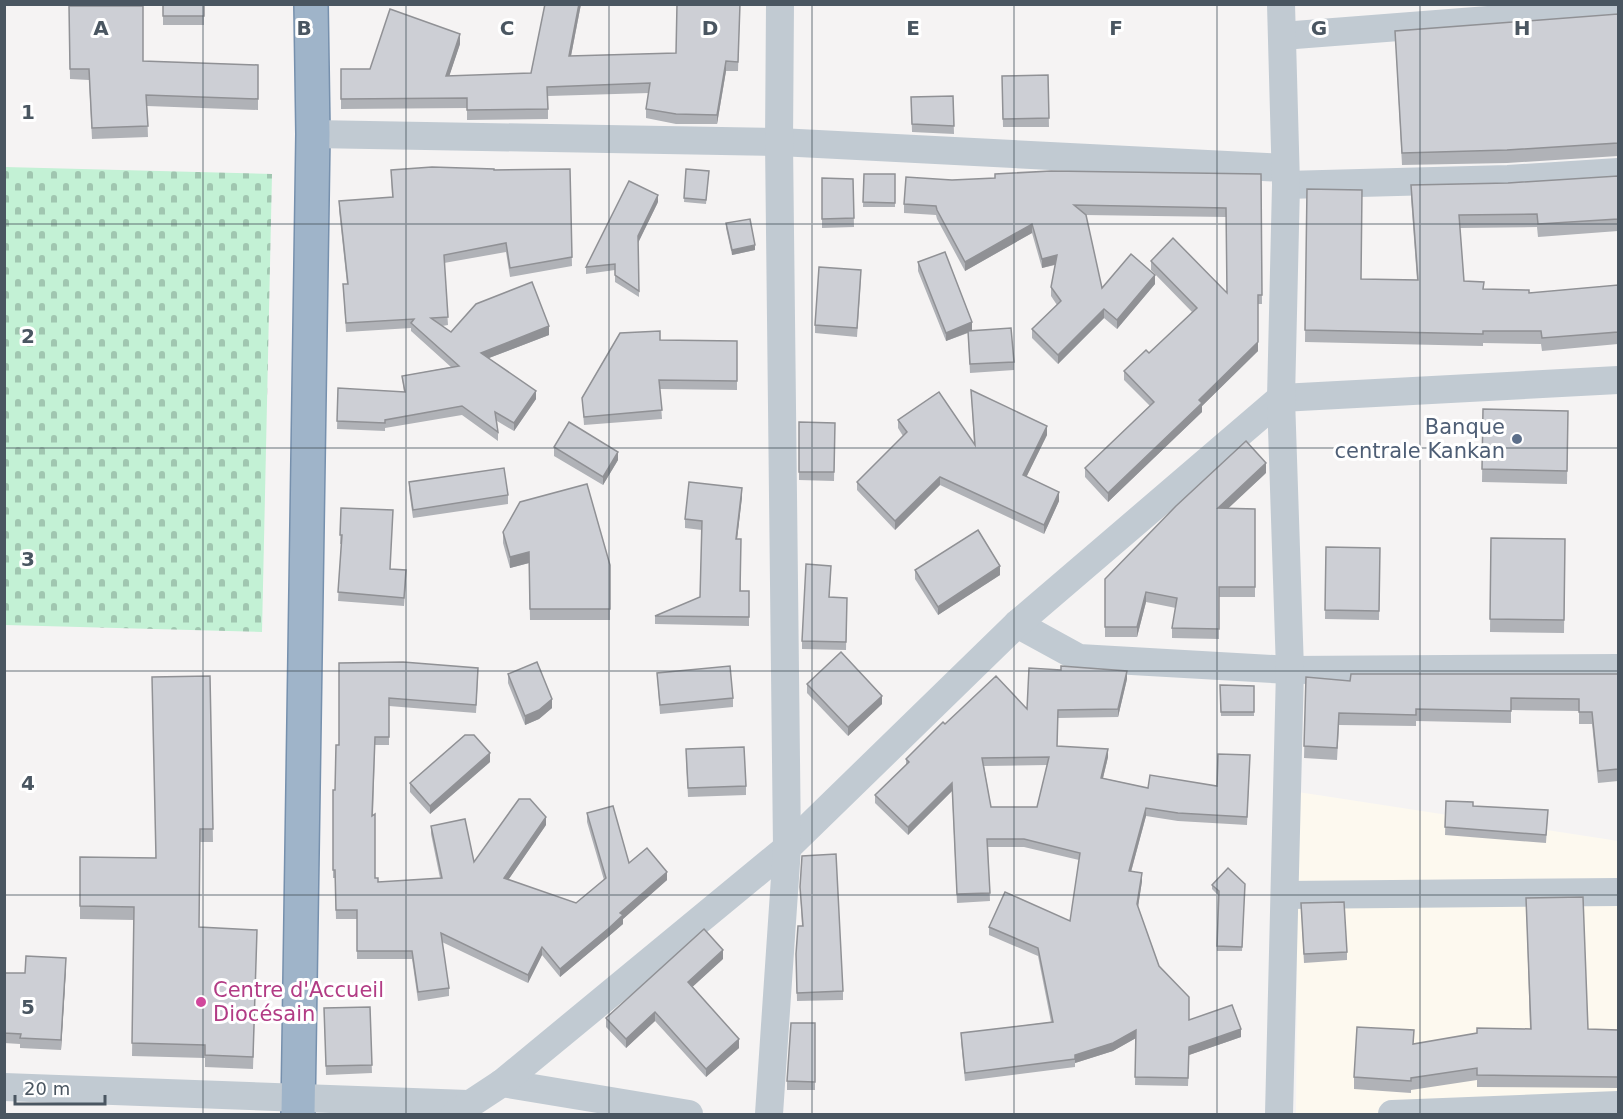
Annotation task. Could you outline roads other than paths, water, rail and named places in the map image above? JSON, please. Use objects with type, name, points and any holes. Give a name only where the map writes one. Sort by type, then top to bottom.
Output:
[{"type":"highway","points":[[298,1107],[312,134],[311,4]]},
{"type":"street","points":[[769,1114],[787,848],[778,141],[780,4]]},
{"type":"street","points":[[1279,1114],[1290,670],[1281,398],[1285,176],[1281,4]]},
{"type":"street","points":[[1282,36],[1618,10]]},
{"type":"street","points":[[312,134],[778,141],[1285,176],[1508,179],[1618,172]]},
{"type":"street","points":[[4,1087],[298,1107],[461,1109],[502,1083],[787,848],[1017,624],[1281,398],[1618,380]]},
{"type":"street","points":[[1017,624],[1079,658],[1290,670],[1618,668]]},
{"type":"street","points":[[1285,895],[1618,892]]},
{"type":"street","points":[[502,1083],[689,1114]]},
{"type":"street","points":[[1392,1114],[1618,1105]]},
{"type":"place","name":"Banque centrale Kankan","points":[[1517,439]]},
{"type":"place","name":"Centre d'Accueil Diocésain","points":[[201,1002]]}]
